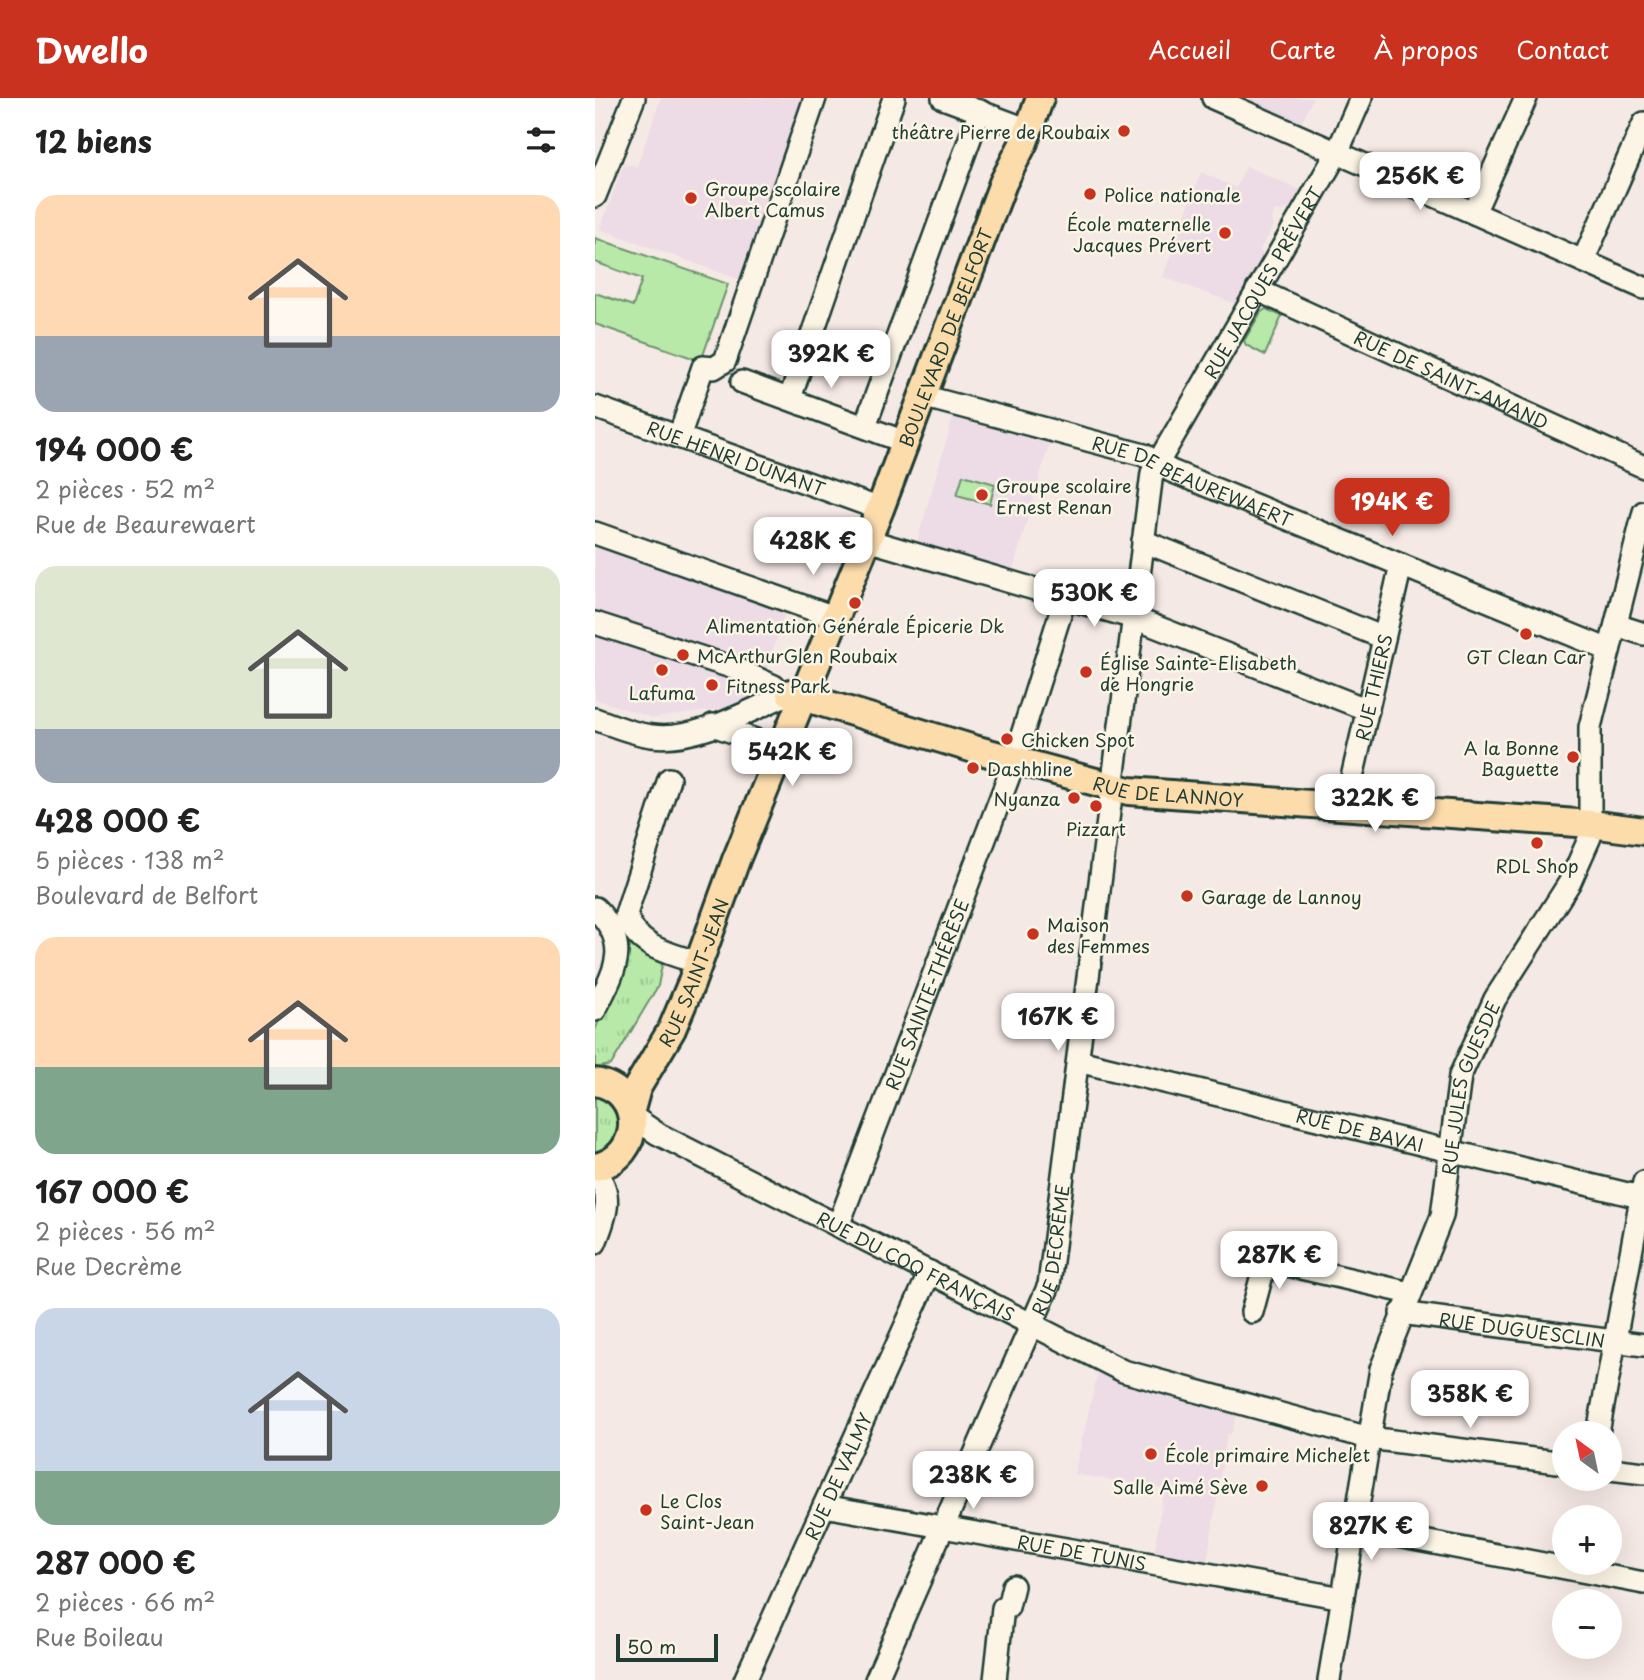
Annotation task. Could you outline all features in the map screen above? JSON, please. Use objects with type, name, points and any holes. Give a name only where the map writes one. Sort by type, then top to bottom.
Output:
[{"type":"main road","name":"BOULEVARD DE BELFORT","points":[[1025,128],[1031,98]]},
{"type":"main road","name":"BOULEVARD DE BELFORT","points":[[829,615],[905,442],[1003,183],[1040,98]]},
{"type":"main road","name":"BOULEVARD DE BELFORT","points":[[788,692],[867,540],[879,502]]},
{"type":"main road","name":"RUE DE LANNOY","points":[[788,692],[1113,789],[1164,796],[1591,824],[1644,831]]},
{"type":"main road","name":"RUE SAINT-JEAN","points":[[619,1100],[642,1079],[678,1017],[736,860],[750,805],[788,692]]},
{"type":"main road","points":[[607,1162],[631,1137],[619,1100]]},
{"type":"street","points":[[595,196],[634,98]]},
{"type":"street","points":[[679,437],[703,367],[714,368],[725,361],[815,98]]},
{"type":"street","points":[[790,398],[894,98]]},
{"type":"street","points":[[943,98],[1025,128]]},
{"type":"street","points":[[1213,98],[1644,288]]},
{"type":"street","name":"RUE JACQUES PRÉVERT","points":[[1134,618],[1150,483],[1157,462],[1337,153],[1361,98]]},
{"type":"street","points":[[1474,213],[1527,98]]},
{"type":"street","points":[[865,426],[980,111]]},
{"type":"street","points":[[1583,261],[1644,123]]},
{"type":"street","name":"RUE DE SAINT-AMAND","points":[[1257,290],[1644,467]]},
{"type":"street","points":[[742,382],[905,442]]},
{"type":"street","name":"RUE DE BEAUREWAERT","points":[[922,397],[1144,455],[1171,471],[1609,650]]},
{"type":"street","name":"RUE HENRI DUNANT","points":[[595,407],[879,502]]},
{"type":"street","name":"RUE JULES GUESDE","points":[[1329,1680],[1381,1368],[1439,1224],[1463,1068],[1503,984],[1579,865],[1591,824],[1590,727],[1644,512]]},
{"type":"street","points":[[595,533],[829,615]]},
{"type":"street","points":[[867,540],[1134,618],[1368,710]]},
{"type":"street","points":[[1143,541],[1384,638]]},
{"type":"street","name":"RUE THIERS","points":[[1345,808],[1401,565]]},
{"type":"street","name":"RUE SAINTE-THÉRÈSE","points":[[838,1226],[1014,760],[1065,599]]},
{"type":"street","name":"RUE DECRÈME","points":[[876,1680],[1033,1325],[1050,1276],[1120,743],[1120,711],[1129,670],[1134,618]]},
{"type":"street","points":[[595,623],[734,668],[788,692]]},
{"type":"street","points":[[1616,625],[1644,634]]},
{"type":"street","points":[[595,719],[657,737],[691,732],[788,692]]},
{"type":"street","points":[[713,724],[769,744]]},
{"type":"street","points":[[669,779],[626,914],[634,933],[645,943],[699,963]]},
{"type":"street","points":[[595,908],[611,929],[618,951],[615,969],[595,1010]]},
{"type":"street","name":"RUE DE BAVAI","points":[[1078,1061],[1448,1152],[1643,1193]]},
{"type":"street","name":"RUE DU COQ FRANÇAIS","points":[[619,1100],[648,1128],[1123,1371],[1369,1438],[1552,1461]]},
{"type":"street","points":[[598,1235],[616,1191],[607,1162]]},
{"type":"street","points":[[595,1172],[607,1197],[598,1235]]},
{"type":"street","points":[[1600,1421],[1643,1193]]},
{"type":"street","points":[[1252,1312],[1266,1259],[1410,1293]]},
{"type":"street","name":"RUE DE VALMY","points":[[745,1680],[930,1272]]},
{"type":"street","name":"RUE DUGUESCLIN","points":[[1401,1313],[1644,1345]]},
{"type":"street","points":[[1622,1470],[1644,1473]]},
{"type":"street","name":"RUE DE TUNIS","points":[[824,1506],[1343,1598]]},
{"type":"street","points":[[1355,1528],[1644,1583]]},
{"type":"street","points":[[995,1680],[1003,1608],[1008,1607],[1013,1586]]},
{"type":"shaded area","name":"Groupe scolaire Albert Camus","points":[[661,98],[807,98],[741,280],[600,229],[624,164],[637,167]]},
{"type":"shaded area","points":[[1250,98],[1313,98],[1301,124],[1249,101]]},
{"type":"shaded area","name":"École maternelle Jacques Prévert","points":[[1246,166],[1300,190],[1290,209],[1274,212],[1271,221],[1274,225],[1260,250],[1264,255],[1236,304],[1163,277],[1201,172],[1236,188]]},
{"type":"shaded area","name":"Groupe scolaire Ernest Renan","points":[[953,418],[1049,444],[1012,573],[916,545]]},
{"type":"shaded area","name":"McArthurGlen Roubaix","points":[[595,545],[786,611],[754,705],[653,718],[595,699]]},
{"type":"shaded area","name":"École primaire Michelet","points":[[1098,1373],[1141,1389],[1237,1415],[1231,1434],[1227,1434],[1207,1562],[1154,1553],[1164,1489],[1074,1474]]},
{"type":"green space","points":[[595,238],[728,284],[701,361],[595,324],[595,293],[633,306],[642,279],[595,262]]},
{"type":"green space","points":[[1266,309],[1282,316],[1265,355],[1246,345],[1244,341],[1261,312]]},
{"type":"green space","points":[[963,475],[995,484],[990,504],[957,495]]},
{"type":"green space","points":[[628,939],[663,960],[658,986],[611,1065],[595,1068],[595,1030],[630,948]]},
{"type":"green space","points":[[595,1091],[615,1100],[623,1137],[595,1159]]},
{"type":"place","name":"théâtre Pierre de Roubaix","points":[[1124,131]]},
{"type":"place","name":"Police nationale","points":[[1090,194]]},
{"type":"place","name":"Groupe scolaire Albert Camus","points":[[691,198]]},
{"type":"place","name":"École maternelle Jacques Prévert","points":[[1225,233]]},
{"type":"place","name":"Groupe scolaire Ernest Renan","points":[[982,495]]},
{"type":"place","name":"Alimentation Générale Épicerie Dk","points":[[855,603]]},
{"type":"place","name":"GT Clean Car","points":[[1526,634]]},
{"type":"place","name":"McArthurGlen Roubaix","points":[[683,655]]},
{"type":"place","name":"Lafuma","points":[[662,670]]},
{"type":"place","name":"Église Sainte-Elisabeth de Hongrie","points":[[1086,672]]},
{"type":"place","name":"Fitness Park","points":[[712,685]]},
{"type":"place","name":"Chicken Spot","points":[[1007,739]]},
{"type":"place","name":"A la Bonne Baguette","points":[[1573,757]]},
{"type":"place","name":"Dashhline","points":[[973,768]]},
{"type":"place","name":"Nyanza","points":[[1074,798]]},
{"type":"place","name":"Pizzart","points":[[1096,806]]},
{"type":"place","name":"RDL Shop","points":[[1537,843]]},
{"type":"place","name":"Garage de Lannoy","points":[[1187,896]]},
{"type":"place","name":"Maison des Femmes","points":[[1033,934]]},
{"type":"place","name":"École primaire Michelet","points":[[1151,1454]]},
{"type":"place","name":"Salle Aimé Sève","points":[[1262,1486]]},
{"type":"place","name":"Le Clos Saint-Jean","points":[[646,1510]]}]
